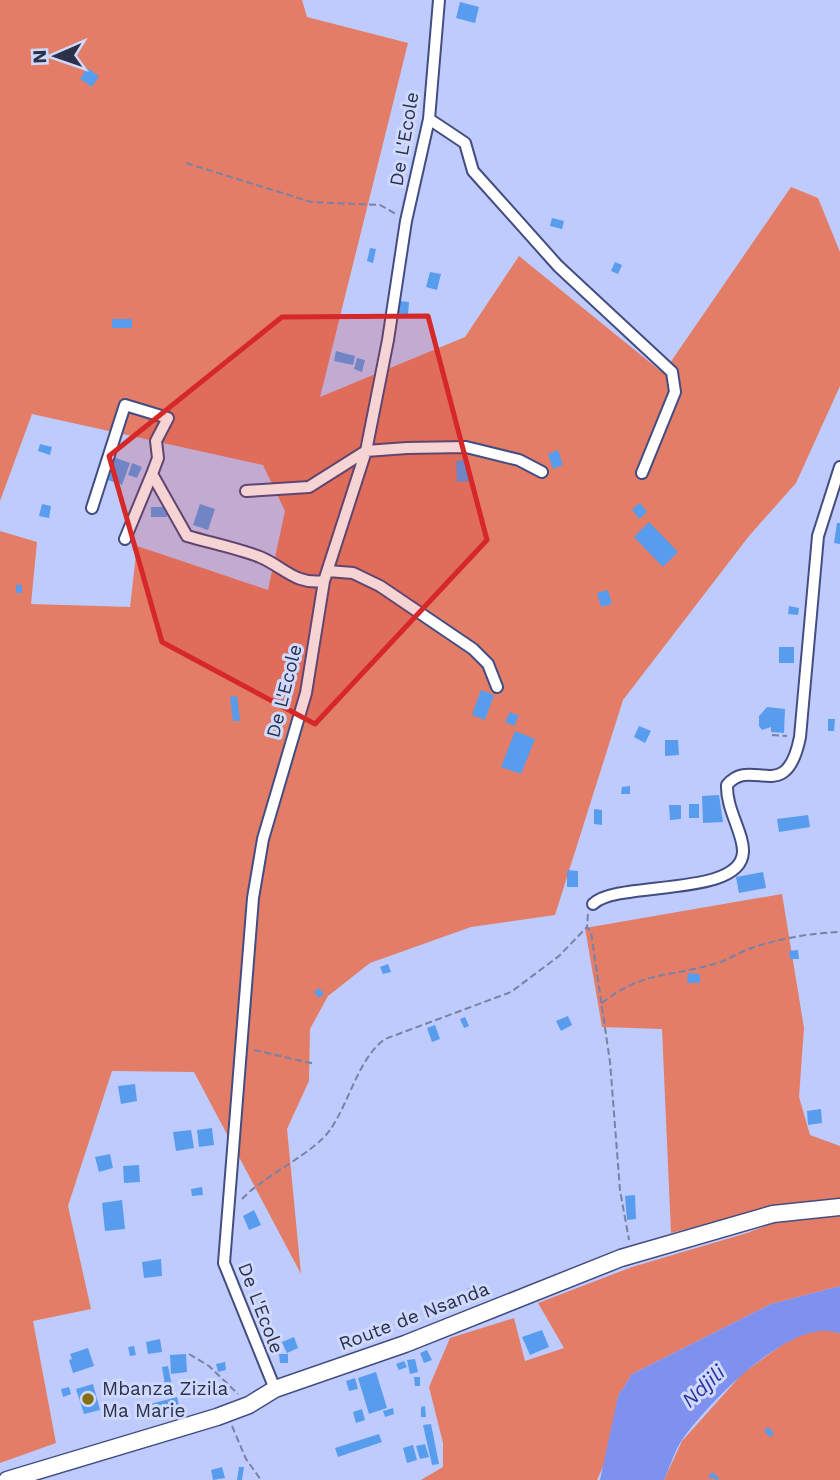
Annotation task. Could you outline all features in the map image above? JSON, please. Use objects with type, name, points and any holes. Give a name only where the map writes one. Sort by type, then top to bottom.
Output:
[{"type":"street","name":"De L'Ecole","points":[[275,1389],[227,1276],[224,1242],[243,1047],[253,898],[263,839],[306,693],[326,576],[366,452],[388,340],[405,221],[429,119],[439,0]]},
{"type":"street","points":[[429,119],[465,143],[473,172],[558,266],[671,372],[676,392],[642,473]]},
{"type":"street","points":[[92,508],[125,405],[168,418],[156,441],[158,457],[152,474],[125,539]]},
{"type":"street","points":[[246,491],[309,487],[366,452],[466,447],[519,460],[542,472]]},
{"type":"street","points":[[593,904],[600,897],[672,888],[735,870],[743,853],[730,809],[727,785],[733,778],[741,776],[782,774],[793,765],[799,746],[818,536],[840,467]]},
{"type":"street","points":[[152,474],[187,536],[262,558],[288,576],[302,581],[354,573],[380,586],[473,649],[488,664],[497,687]]},
{"type":"street","name":"Route de Nsanda","points":[[7,1480],[217,1417],[249,1405],[275,1389],[405,1344],[632,1255],[773,1214],[840,1206]]},
{"type":"path","points":[[186,163],[311,202],[380,205],[405,221]]},
{"type":"path","points":[[772,735],[786,735],[799,746]]},
{"type":"path","points":[[229,1212],[273,1172],[321,1142],[350,1099],[372,1048],[385,1039],[511,992],[559,956],[587,928],[593,904]]},
{"type":"path","points":[[587,928],[591,932],[610,1062],[620,1190],[632,1255]]},
{"type":"path","points":[[601,1004],[629,985],[650,977],[712,965],[748,949],[782,940],[840,932]]},
{"type":"path","points":[[243,1047],[316,1064]]},
{"type":"path","points":[[189,1354],[209,1366],[249,1405]]},
{"type":"path","points":[[217,1417],[232,1425],[246,1459],[261,1480]]},
{"type":"highlighted area","points":[[428,316],[487,540],[315,724],[162,642],[109,456],[282,317]]},
{"type":"shaded area","points":[[0,0],[302,0],[307,17],[408,43],[320,397],[465,337],[519,256],[663,373],[791,187],[818,198],[840,252],[840,386],[796,483],[749,536],[623,700],[555,915],[471,927],[370,963],[328,996],[310,1029],[309,1081],[287,1129],[301,1274],[194,1072],[112,1071],[68,1206],[91,1309],[33,1321],[56,1443],[0,1463],[0,531],[37,542],[31,604],[130,607],[137,546],[268,590],[285,511],[263,465],[32,414],[0,501]]},
{"type":"shaded area","points":[[782,894],[804,1028],[799,1097],[810,1135],[840,1146],[840,1198],[778,1206],[671,1233],[662,1029],[602,1027],[585,928]]},
{"type":"shaded area","points":[[840,1216],[840,1286],[771,1304],[632,1374],[618,1396],[607,1458],[597,1480],[421,1480],[443,1467],[443,1443],[429,1387],[450,1338],[514,1318],[525,1361],[564,1348],[538,1303],[632,1267],[747,1233],[783,1219]]},
{"type":"shaded area","points":[[828,1328],[840,1334],[840,1480],[664,1480],[682,1441],[743,1373],[793,1337]]},
{"type":"water","name":"Ndjili","points":[[840,1286],[840,1334],[821,1331],[800,1336],[753,1366],[694,1424],[679,1445],[664,1480],[600,1480],[618,1396],[632,1374],[771,1304]]},
{"type":"building","points":[[460,2],[479,7],[475,23],[456,18]]},
{"type":"building","points":[[87,68],[99,76],[92,87],[80,79]]},
{"type":"building","points":[[552,218],[564,221],[562,229],[550,226]]},
{"type":"building","points":[[370,248],[376,249],[373,263],[367,261]]},
{"type":"building","points":[[615,262],[622,265],[618,274],[611,271]]},
{"type":"building","points":[[430,272],[441,274],[437,290],[426,287]]},
{"type":"building","points":[[399,301],[409,302],[408,315],[397,313]]},
{"type":"building","points":[[112,319],[132,319],[132,328],[112,328]]},
{"type":"building","points":[[336,351],[355,356],[353,365],[334,361]]},
{"type":"building","points":[[357,358],[365,360],[362,372],[354,369]]},
{"type":"building","points":[[40,444],[52,447],[50,455],[38,451]]},
{"type":"building","points":[[558,450],[563,465],[553,469],[548,454]]},
{"type":"building","points":[[110,456],[130,463],[122,485],[108,480],[113,466],[107,464]]},
{"type":"building","points":[[468,460],[469,481],[457,482],[456,461]]},
{"type":"building","points":[[132,463],[142,467],[137,478],[128,475]]},
{"type":"building","points":[[640,503],[647,512],[639,519],[632,509]]},
{"type":"building","points":[[42,504],[51,506],[49,518],[39,516]]},
{"type":"building","points":[[200,504],[215,509],[208,530],[193,525]]},
{"type":"building","points":[[151,507],[167,507],[167,517],[151,517]]},
{"type":"building","points":[[649,522],[678,552],[663,567],[634,537]]},
{"type":"building","points":[[837,523],[840,523],[840,544],[834,543]]},
{"type":"building","points":[[16,585],[22,585],[22,593],[16,593]]},
{"type":"building","points":[[608,590],[612,604],[601,607],[597,593]]},
{"type":"building","points":[[789,606],[799,608],[798,615],[788,614]]},
{"type":"building","points":[[779,647],[794,647],[794,663],[779,663]]},
{"type":"building","points":[[481,690],[494,695],[485,720],[472,715]]},
{"type":"building","points":[[237,696],[240,721],[233,721],[230,697]]},
{"type":"building","points":[[767,707],[785,709],[784,733],[771,732],[771,727],[762,730],[759,726],[759,716]]},
{"type":"building","points":[[510,712],[519,716],[514,726],[505,722]]},
{"type":"building","points":[[828,719],[835,719],[834,731],[828,731]]},
{"type":"building","points":[[639,726],[651,731],[645,743],[634,737]]},
{"type":"building","points":[[515,731],[535,739],[521,774],[501,767]]},
{"type":"building","points":[[665,740],[678,740],[679,755],[665,756]]},
{"type":"building","points":[[630,786],[630,794],[621,794],[622,787]]},
{"type":"building","points":[[719,795],[723,822],[703,823],[702,796]]},
{"type":"building","points":[[689,804],[699,804],[699,818],[689,818]]},
{"type":"building","points":[[669,805],[681,805],[681,819],[670,820]]},
{"type":"building","points":[[594,809],[602,810],[602,825],[594,824]]},
{"type":"building","points":[[808,815],[810,827],[779,832],[777,819]]},
{"type":"building","points":[[567,870],[578,871],[578,887],[567,887]]},
{"type":"building","points":[[763,872],[766,888],[739,893],[736,877]]},
{"type":"building","points":[[798,950],[799,959],[790,959],[789,951]]},
{"type":"building","points":[[388,964],[391,972],[383,974],[380,967]]},
{"type":"building","points":[[688,973],[700,974],[700,983],[687,983]]},
{"type":"building","points":[[319,988],[324,994],[319,998],[314,992]]},
{"type":"building","points":[[568,1016],[572,1025],[561,1031],[556,1021]]},
{"type":"building","points":[[465,1017],[469,1026],[464,1028],[460,1019]]},
{"type":"building","points":[[435,1025],[440,1039],[432,1042],[427,1028]]},
{"type":"building","points":[[135,1084],[137,1101],[121,1104],[118,1086]]},
{"type":"building","points":[[821,1109],[822,1123],[808,1125],[807,1111]]},
{"type":"building","points":[[212,1128],[214,1145],[199,1147],[197,1130]]},
{"type":"building","points":[[191,1130],[194,1148],[176,1151],[173,1132]]},
{"type":"building","points":[[110,1154],[113,1168],[99,1172],[95,1157]]},
{"type":"building","points":[[139,1165],[140,1182],[124,1183],[123,1166]]},
{"type":"building","points":[[202,1187],[203,1195],[192,1196],[191,1189]]},
{"type":"building","points":[[635,1195],[636,1219],[627,1220],[625,1196]]},
{"type":"building","points":[[122,1200],[125,1229],[105,1231],[102,1203]]},
{"type":"building","points":[[254,1210],[261,1225],[249,1230],[243,1216]]},
{"type":"building","points":[[161,1259],[162,1276],[144,1278],[142,1262]]},
{"type":"building","points":[[477,1285],[482,1297],[472,1301],[467,1289]]},
{"type":"building","points":[[542,1330],[549,1347],[530,1355],[522,1337]]},
{"type":"building","points":[[294,1337],[298,1348],[287,1353],[282,1342]]},
{"type":"building","points":[[160,1339],[162,1352],[148,1354],[146,1342]]},
{"type":"building","points":[[134,1346],[136,1355],[130,1356],[128,1347]]},
{"type":"building","points":[[88,1348],[94,1366],[73,1373],[70,1354]]},
{"type":"building","points":[[427,1350],[432,1360],[424,1363],[420,1353]]},
{"type":"building","points":[[186,1354],[187,1372],[171,1374],[170,1355]]},
{"type":"building","points":[[279,1354],[288,1354],[288,1363],[280,1363]]},
{"type":"building","points":[[415,1359],[418,1372],[410,1374],[407,1360]]},
{"type":"building","points":[[404,1361],[407,1367],[399,1370],[396,1364]]},
{"type":"building","points":[[225,1362],[226,1370],[218,1372],[216,1364]]},
{"type":"building","points":[[168,1366],[174,1396],[167,1397],[162,1367]]},
{"type":"building","points":[[376,1372],[387,1408],[369,1414],[358,1378]]},
{"type":"building","points":[[414,1377],[420,1377],[420,1386],[415,1386]]},
{"type":"building","points":[[355,1378],[358,1389],[349,1391],[346,1381]]},
{"type":"building","name":"Mbanza Zizila Ma Marie","points":[[93,1384],[100,1410],[84,1414],[76,1389]]},
{"type":"building","points":[[69,1387],[71,1394],[63,1397],[61,1389]]},
{"type":"building","points":[[177,1397],[180,1410],[143,1420],[139,1407]]},
{"type":"building","points":[[425,1406],[426,1417],[421,1417],[421,1407]]},
{"type":"building","points":[[393,1408],[394,1414],[385,1417],[383,1411]]},
{"type":"building","points":[[362,1409],[365,1420],[356,1423],[353,1412]]},
{"type":"building","points":[[431,1424],[439,1464],[432,1465],[423,1425]]},
{"type":"building","points":[[768,1427],[774,1433],[770,1437],[764,1431]]},
{"type":"building","points":[[379,1434],[382,1442],[338,1457],[335,1448]]},
{"type":"building","points":[[425,1444],[429,1457],[420,1459],[416,1446]]},
{"type":"building","points":[[413,1445],[417,1460],[407,1463],[403,1448]]},
{"type":"building","points":[[222,1467],[225,1478],[213,1480],[211,1470]]},
{"type":"building","points":[[239,1467],[244,1467],[242,1480],[237,1480]]},
{"type":"building","points":[[712,1472],[719,1478],[718,1480],[708,1477]]},
{"type":"place","name":"Mbanza Zizila Ma Marie","points":[[88,1399]]}]
